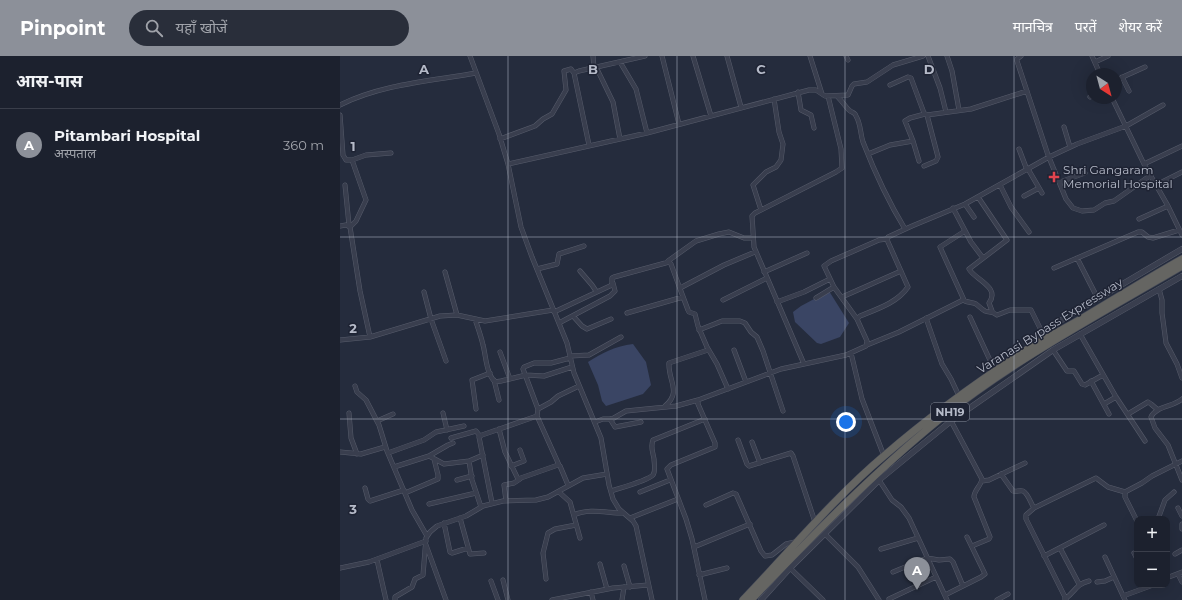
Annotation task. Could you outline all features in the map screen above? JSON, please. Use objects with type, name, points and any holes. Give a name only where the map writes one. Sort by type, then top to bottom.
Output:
[{"type":"highway","name":"Varanasi Bypass Expressway","points":[[743,600],[816,522],[884,456],[959,396],[1031,347],[1182,259]]},
{"type":"highway","name":"Varanasi Bypass Expressway","points":[[751,600],[852,496],[893,458],[942,417],[1034,354],[1182,266]]},
{"type":"street","points":[[470,56],[508,164],[521,227],[553,311],[567,343],[572,367],[579,386],[601,438],[607,474],[615,503],[636,526],[652,600]]},
{"type":"street","points":[[593,56],[595,67],[613,102],[620,139]]},
{"type":"street","points":[[574,73],[645,56]]},
{"type":"street","points":[[662,56],[679,124]]},
{"type":"street","points":[[693,56],[710,116]]},
{"type":"street","points":[[727,56],[741,107]]},
{"type":"street","points":[[810,56],[822,94]]},
{"type":"street","points":[[508,164],[647,133],[798,92],[816,90],[828,96],[848,96],[854,84],[867,82],[893,65],[923,56]]},
{"type":"street","points":[[928,56],[940,88],[946,112]]},
{"type":"street","points":[[947,56],[952,72],[959,110]]},
{"type":"street","points":[[1021,56],[1017,59],[1017,62],[1049,157],[1066,199],[1072,208],[1078,211],[1089,212],[1094,210],[1105,203],[1114,201],[1151,175]]},
{"type":"street","points":[[1092,56],[1098,68]]},
{"type":"street","points":[[1095,62],[1108,56]]},
{"type":"street","points":[[620,62],[636,89],[647,133]]},
{"type":"street","points":[[1129,91],[1122,77],[1145,67]]},
{"type":"street","points":[[500,139],[535,126],[543,118],[552,114],[566,90],[564,71],[571,69],[574,73],[589,145]]},
{"type":"street","points":[[340,105],[361,96],[393,87],[476,73]]},
{"type":"street","points":[[890,85],[908,77],[911,78],[926,115],[938,157],[936,161],[924,166]]},
{"type":"street","points":[[919,161],[905,120],[926,115],[983,106],[1027,91]]},
{"type":"street","points":[[798,92],[801,110],[809,114],[814,128]]},
{"type":"street","points":[[804,364],[755,252],[752,238],[752,216],[842,168],[841,149],[828,96]]},
{"type":"street","points":[[837,96],[849,110],[856,115],[860,125],[860,134],[877,177],[889,202],[905,229]]},
{"type":"street","points":[[761,210],[753,185],[778,164],[783,144],[779,132],[774,98]]},
{"type":"street","points":[[1115,104],[1144,164],[1168,206],[1182,235]]},
{"type":"street","points":[[867,345],[867,341],[857,319],[834,287],[824,267],[825,265],[978,198],[1049,157],[1070,147],[1126,126],[1163,105]]},
{"type":"street","points":[[340,115],[343,157],[346,160],[352,160],[366,155],[390,153]]},
{"type":"street","points":[[1064,127],[1070,147]]},
{"type":"street","points":[[868,154],[890,145],[913,141]]},
{"type":"street","points":[[1144,164],[1182,146]]},
{"type":"street","points":[[1019,149],[1042,194]]},
{"type":"street","points":[[340,226],[350,226],[356,221],[366,200],[352,160]]},
{"type":"street","points":[[1156,184],[1182,172]]},
{"type":"street","points":[[1060,182],[1085,173]]},
{"type":"street","points":[[345,185],[360,291],[370,337]]},
{"type":"street","points":[[1000,185],[1011,207],[1029,232]]},
{"type":"street","points":[[1024,196],[1039,188]]},
{"type":"street","points":[[978,198],[1007,240],[969,269],[971,273],[984,282],[992,294],[992,298],[989,303],[992,311]]},
{"type":"street","points":[[965,204],[974,217]]},
{"type":"street","points":[[1139,219],[1168,206]]},
{"type":"street","points":[[953,208],[971,242],[983,258]]},
{"type":"street","points":[[1054,268],[1138,232],[1142,232],[1148,237],[1153,238],[1179,230]]},
{"type":"street","points":[[965,231],[940,247],[964,300],[968,303],[976,304],[986,311],[992,311],[998,315],[1010,310],[1031,310],[1042,332]]},
{"type":"street","points":[[559,323],[610,296],[615,291],[612,278],[614,277],[668,261],[696,241],[719,234],[729,232],[744,238],[752,238]]},
{"type":"street","points":[[857,319],[860,316],[885,306],[907,289],[908,285],[887,239]]},
{"type":"street","points":[[537,269],[557,264],[559,254],[584,246]]},
{"type":"street","points":[[1031,347],[1042,332],[1182,249]]},
{"type":"street","points":[[679,286],[683,286],[724,265],[755,252]]},
{"type":"street","points":[[764,272],[807,253]]},
{"type":"street","points":[[1077,258],[1098,298]]},
{"type":"street","points":[[668,261],[671,264],[688,310],[689,312],[695,314],[699,330],[728,389]]},
{"type":"street","points":[[580,271],[592,284],[596,291]]},
{"type":"street","points":[[842,297],[901,271]]},
{"type":"street","points":[[445,272],[457,315]]},
{"type":"street","points":[[761,600],[790,568],[880,480],[951,421],[1053,350],[1182,276]]},
{"type":"street","points":[[723,300],[767,278]]},
{"type":"street","points":[[777,302],[804,292],[830,279]]},
{"type":"street","points":[[340,340],[370,337],[440,316],[457,315],[489,321],[553,311],[596,291],[611,286],[613,283]]},
{"type":"street","points":[[816,298],[834,287]]},
{"type":"street","points":[[1159,289],[1162,300],[1162,313],[1166,343],[1178,364],[1182,378]]},
{"type":"street","points":[[424,292],[431,319],[446,361]]},
{"type":"street","points":[[627,313],[683,297]]},
{"type":"street","points":[[595,422],[603,419],[614,418],[626,411],[676,406],[698,400],[771,373],[851,353],[899,332],[964,300]]},
{"type":"street","points":[[573,316],[582,326],[587,329],[611,319]]},
{"type":"street","points":[[970,317],[995,371]]},
{"type":"street","points":[[926,318],[942,364],[959,396]]},
{"type":"street","points":[[475,319],[499,400]]},
{"type":"street","points":[[699,330],[722,321],[743,322],[758,340],[771,373],[783,411]]},
{"type":"street","points":[[1080,334],[1116,397],[1146,441]]},
{"type":"street","points":[[568,485],[537,416],[538,409],[524,368],[528,365],[551,363],[570,357],[589,354],[621,337]]},
{"type":"street","points":[[665,406],[670,402],[673,396],[669,363],[708,350]]},
{"type":"street","points":[[734,350],[746,382]]},
{"type":"street","points":[[1053,350],[1067,371],[1074,371],[1082,384],[1085,385],[1103,375]]},
{"type":"street","points":[[500,352],[510,379]]},
{"type":"street","points":[[851,353],[862,399],[884,456]]},
{"type":"street","points":[[493,380],[498,382],[526,375],[544,376],[572,367]]},
{"type":"street","points":[[476,409],[472,380],[490,373]]},
{"type":"street","points":[[1091,381],[1109,414]]},
{"type":"street","points":[[354,386],[357,392],[366,400],[381,427],[385,447],[418,522],[427,536]]},
{"type":"street","points":[[538,409],[551,402],[558,396],[579,386]]},
{"type":"street","points":[[1104,404],[1116,397]]},
{"type":"street","points":[[1182,399],[1177,403],[1158,410],[1152,414],[1151,419],[1154,428],[1168,445],[1182,480]]},
{"type":"street","points":[[698,400],[698,404],[715,443],[715,447],[668,466],[667,469],[686,519],[694,547],[705,600]]},
{"type":"street","points":[[1128,414],[1148,402],[1158,410]]},
{"type":"street","points":[[349,413],[352,438],[357,454]]},
{"type":"street","points":[[443,413],[448,430]]},
{"type":"street","points":[[377,421],[393,414]]},
{"type":"street","points":[[480,436],[537,416]]},
{"type":"street","points":[[610,419],[615,427],[641,422]]},
{"type":"street","points":[[611,491],[636,483],[653,475],[654,458],[651,445],[653,440],[705,419]]},
{"type":"street","points":[[951,421],[982,481]]},
{"type":"street","points":[[388,453],[424,440],[436,432],[464,426]]},
{"type":"street","points":[[499,429],[511,466],[516,476],[520,479]]},
{"type":"street","points":[[451,438],[476,431],[480,436],[479,438],[482,455],[492,503]]},
{"type":"street","points":[[738,440],[748,465],[750,466],[791,453],[816,522]]},
{"type":"street","points":[[752,442],[760,463]]},
{"type":"street","points":[[394,467],[428,456],[453,443]]},
{"type":"street","points":[[340,452],[357,454],[385,447]]},
{"type":"street","points":[[511,466],[524,461],[520,450]]},
{"type":"street","points":[[428,456],[444,464],[469,461],[482,455]]},
{"type":"street","points":[[365,488],[370,501],[404,492],[438,479],[434,458]]},
{"type":"street","points":[[469,461],[476,493],[481,507]]},
{"type":"street","points":[[1089,581],[1079,584],[1074,592],[1065,599],[1025,516],[1034,508],[1037,508],[1096,478],[1108,487],[1125,492],[1182,461]]},
{"type":"street","points":[[972,546],[990,537],[974,497],[974,494],[982,481],[1025,463]]},
{"type":"street","points":[[506,501],[504,485],[514,483],[520,479],[560,465]]},
{"type":"street","points":[[377,560],[387,600],[395,599],[411,588],[414,580],[423,575],[427,536],[434,528],[466,516],[481,507],[492,503],[536,500],[548,497],[583,478],[607,474]]},
{"type":"street","points":[[1001,474],[1013,491],[1022,491],[1025,493],[1034,508]]},
{"type":"street","points":[[457,480],[472,476]]},
{"type":"street","points":[[640,492],[670,480]]},
{"type":"street","points":[[880,480],[892,500],[901,507],[909,518],[945,598],[985,574],[967,537]]},
{"type":"street","points":[[559,492],[570,502],[580,538]]},
{"type":"street","points":[[1125,492],[1125,497],[1134,516]]},
{"type":"street","points":[[1159,516],[1165,500],[1174,492]]},
{"type":"street","points":[[429,504],[476,493]]},
{"type":"street","points":[[706,505],[735,493],[765,556],[772,555],[786,544],[798,542]]},
{"type":"street","points":[[630,518],[678,499]]},
{"type":"street","points":[[1178,508],[1182,516]]},
{"type":"street","points":[[574,515],[581,512],[591,511],[623,513]]},
{"type":"street","points":[[460,518],[471,555],[484,553]]},
{"type":"street","points":[[444,523],[450,552],[452,553],[468,548]]},
{"type":"street","points":[[546,579],[543,553],[548,533],[555,529],[576,524]]},
{"type":"street","points":[[694,547],[750,524]]},
{"type":"street","points":[[1182,524],[1182,529]]},
{"type":"street","points":[[1044,556],[1104,525]]},
{"type":"street","points":[[825,534],[858,567],[879,600]]},
{"type":"street","points":[[881,548],[918,538]]},
{"type":"street","points":[[340,568],[377,560],[426,542]]},
{"type":"street","points":[[426,542],[446,600]]},
{"type":"street","points":[[1060,548],[1079,584]]},
{"type":"street","points":[[1175,554],[1182,550]]},
{"type":"street","points":[[1104,557],[1124,598],[1145,588]]},
{"type":"street","points":[[894,572],[927,558],[939,560],[948,559],[952,560],[963,586]]},
{"type":"street","points":[[600,564],[607,589]]},
{"type":"street","points":[[624,566],[630,587]]},
{"type":"street","points":[[699,575],[727,568]]},
{"type":"street","points":[[790,568],[822,600]]},
{"type":"street","points":[[1170,576],[1180,573],[1182,582]]},
{"type":"street","points":[[889,599],[936,577]]},
{"type":"street","points":[[1097,582],[1105,581],[1114,577]]},
{"type":"street","points":[[503,580],[508,600]]},
{"type":"street","points":[[491,581],[498,600]]},
{"type":"street","points":[[552,600],[607,589],[648,585]]},
{"type":"street","points":[[622,600],[624,587]]},
{"type":"street","points":[[591,592],[593,600]]},
{"type":"street","points":[[997,600],[1008,594]]},
{"type":"water","points":[[829,291],[849,323],[840,337],[821,344],[817,343],[795,322],[793,312]]},
{"type":"water","points":[[633,344],[646,362],[651,385],[643,394],[606,406],[602,401],[598,385],[588,362],[609,350],[620,346]]},
{"type":"place","name":"Shri Gangaram Memorial Hospital","points":[[1054,177]]},
{"type":"place","name":"Pitambari Hospital","points":[[917,590]]}]
